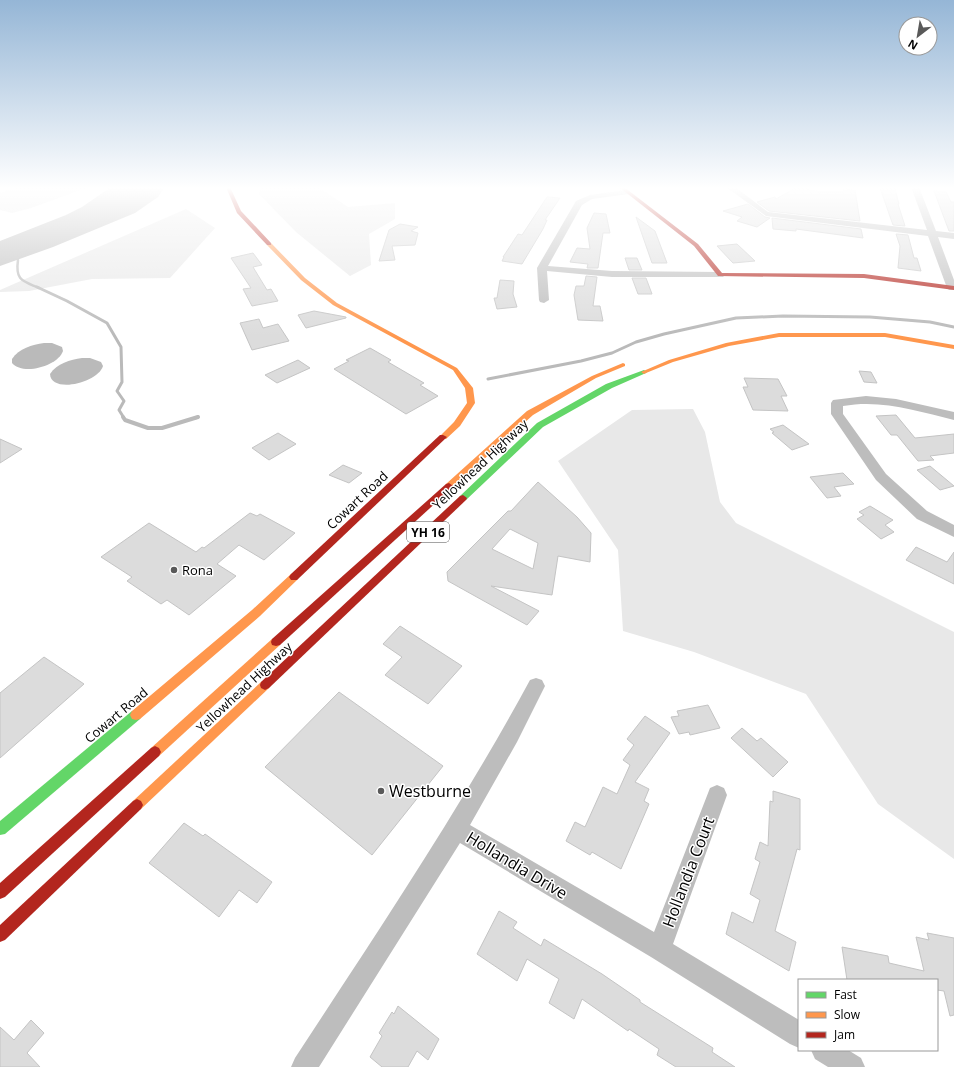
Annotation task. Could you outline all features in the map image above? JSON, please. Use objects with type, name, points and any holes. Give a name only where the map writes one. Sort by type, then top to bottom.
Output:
[{"type":"main road","name":"Cowart Road","points":[[0,829],[256,613],[457,424],[471,403],[469,388],[455,369],[335,304],[303,279],[263,237]]},
{"type":"main road","points":[[685,237],[696,245],[720,275],[864,276],[953,288]]},
{"type":"main road","points":[[729,334],[776,328],[831,326],[886,330],[954,341]]},
{"type":"main road","name":"Yellowhead Highway","points":[[0,935],[540,426],[609,386],[671,361],[728,344],[779,335],[854,334],[885,335],[954,347]]},
{"type":"main road","name":"Yellowhead Highway","points":[[0,892],[530,413],[594,377],[630,362]]},
{"type":"street","points":[[544,300],[542,268],[560,237]]},
{"type":"street","points":[[933,237],[953,288]]},
{"type":"street","points":[[542,268],[612,274],[720,275]]},
{"type":"street","points":[[954,416],[926,408],[886,402],[852,400],[837,403],[837,414],[881,477],[922,515],[954,532]]},
{"type":"street","points":[[456,829],[516,725],[536,686]]},
{"type":"street","name":"Hollandia Court","points":[[658,949],[717,795]]},
{"type":"street","name":"Hollandia Drive","points":[[304,1067],[456,829],[798,1034]]},
{"type":"street","points":[[826,1051],[852,1067]]},
{"type":"shaded area","points":[[11,237],[78,237],[0,266],[0,241]]},
{"type":"shaded area","points":[[122,237],[207,237],[170,278],[92,279],[29,291],[0,292],[0,290]]},
{"type":"shaded area","points":[[302,237],[369,237],[371,265],[350,276]]},
{"type":"shaded area","points":[[52,343],[62,347],[63,351],[60,356],[48,365],[40,368],[24,369],[17,367],[12,363],[12,359],[18,352],[30,346]]},
{"type":"shaded area","points":[[90,358],[101,362],[103,366],[93,377],[75,384],[58,384],[52,380],[50,374],[56,367],[68,361]]},
{"type":"shaded area","points":[[693,409],[705,432],[720,502],[736,523],[954,632],[954,859],[878,804],[806,694],[694,652],[623,631],[618,550],[558,461],[632,410]]},
{"type":"building","points":[[387,237],[417,237],[415,245],[392,246],[395,260],[379,261]]},
{"type":"building","points":[[516,237],[538,237],[522,264],[502,261]]},
{"type":"building","points":[[588,237],[602,237],[598,268],[587,268],[588,264],[570,262],[577,248],[590,249]]},
{"type":"building","points":[[643,237],[657,237],[667,263],[652,263]]},
{"type":"building","points":[[897,237],[908,237],[914,258],[917,258],[921,271],[898,268],[900,246]]},
{"type":"building","points":[[737,244],[755,261],[733,263],[717,246]]},
{"type":"building","points":[[253,253],[262,265],[253,267],[267,290],[271,289],[278,301],[252,306],[243,289],[251,288],[231,258]]},
{"type":"building","points":[[625,258],[637,258],[642,270],[629,270]]},
{"type":"building","points":[[586,276],[597,277],[593,306],[600,306],[603,321],[578,320],[574,295],[576,286],[584,286]]},
{"type":"building","points":[[632,278],[646,278],[652,294],[638,294]]},
{"type":"building","points":[[500,280],[514,281],[513,294],[517,307],[497,309],[494,298],[497,298]]},
{"type":"building","points":[[314,311],[346,318],[306,328],[298,315]]},
{"type":"building","points":[[259,319],[263,328],[278,324],[289,341],[252,350],[240,323]]},
{"type":"building","points":[[370,348],[391,360],[388,362],[424,383],[420,385],[438,396],[406,414],[334,369],[349,361],[346,360]]},
{"type":"building","points":[[298,360],[310,368],[277,383],[265,375]]},
{"type":"building","points":[[859,371],[871,372],[877,383],[864,382]]},
{"type":"building","points":[[744,378],[778,379],[787,396],[781,396],[788,411],[753,410],[743,387],[748,387]]},
{"type":"building","points":[[896,415],[915,438],[954,434],[954,453],[930,456],[934,460],[918,461],[897,435],[891,435],[876,416]]},
{"type":"building","points":[[783,425],[809,444],[792,450],[772,433],[774,432],[770,429]]},
{"type":"building","points":[[278,433],[296,444],[269,460],[252,448]]},
{"type":"building","points":[[0,439],[22,449],[0,463]]},
{"type":"building","points":[[343,465],[362,473],[349,483],[329,475]]},
{"type":"building","points":[[930,466],[954,486],[940,490],[917,470]]},
{"type":"building","points":[[843,473],[854,484],[834,487],[841,496],[827,498],[810,477]]},
{"type":"building","points":[[538,482],[577,517],[591,533],[590,562],[558,556],[552,595],[491,586],[539,611],[527,625],[448,581],[447,572],[508,511],[511,511]],"holes":[[[510,529],[538,543],[533,569],[492,549]]]},
{"type":"building","points":[[870,506],[893,520],[885,525],[894,532],[881,539],[857,519],[864,515],[859,512]]},
{"type":"building","name":"Rona","points":[[250,513],[257,516],[260,514],[295,533],[264,560],[239,545],[217,564],[236,576],[189,615],[167,600],[161,604],[127,581],[132,577],[101,557],[149,523],[196,552],[202,547],[204,548]]},
{"type":"building","points":[[916,547],[947,562],[954,552],[954,584],[906,560]]},
{"type":"building","points":[[400,626],[462,666],[428,704],[385,675],[402,657],[383,644]]},
{"type":"building","points":[[44,657],[84,684],[0,758],[0,693]]},
{"type":"building","points":[[339,692],[443,766],[372,855],[265,767]]},
{"type":"building","points":[[708,705],[720,728],[690,735],[689,732],[679,734],[671,717],[679,716],[677,711]]},
{"type":"building","points":[[645,716],[670,733],[635,782],[649,789],[644,801],[649,804],[621,869],[592,852],[590,855],[566,841],[575,822],[585,827],[603,787],[617,794],[630,765],[623,760],[634,745],[627,739]]},
{"type":"building","points":[[742,728],[757,741],[761,738],[788,762],[773,777],[731,738]]},
{"type":"building","points":[[773,791],[800,799],[800,850],[797,849],[775,931],[796,942],[789,971],[726,934],[732,912],[753,923],[760,900],[750,894],[760,862],[755,859],[760,842],[768,846],[770,801],[773,802]]},
{"type":"building","points":[[184,823],[203,836],[205,834],[272,882],[257,903],[239,890],[219,917],[149,863]]},
{"type":"building","points":[[499,911],[517,922],[513,928],[541,946],[544,939],[602,974],[640,1000],[640,1002],[713,1048],[712,1052],[735,1067],[676,1067],[657,1055],[659,1049],[629,1029],[628,1031],[582,999],[574,1019],[549,1003],[559,979],[527,959],[517,981],[477,954]]},
{"type":"building","points":[[927,933],[954,938],[954,1015],[950,1016],[944,991],[938,990],[938,979],[847,979],[842,947],[888,956],[889,963],[924,971],[916,937],[929,940]]},
{"type":"building","points":[[398,1006],[439,1039],[428,1060],[417,1051],[408,1067],[382,1067],[370,1057],[382,1036],[379,1033],[392,1012],[394,1014]]},
{"type":"building","points":[[31,1020],[44,1033],[27,1053],[40,1067],[0,1067],[0,1027],[14,1040]]},
{"type":"waterway","points":[[18,260],[17,267],[21,279],[39,288]]},
{"type":"waterway","points":[[37,287],[67,301],[107,323],[121,347],[122,382],[117,391],[124,401],[119,410],[124,418]]},
{"type":"waterway","points":[[488,379],[581,361],[612,353],[636,342],[664,334],[736,318],[783,316],[870,317],[930,322],[954,327]]},
{"type":"waterway","points":[[123,417],[125,420],[148,428],[162,428],[198,417],[195,418]]},
{"type":"traffic: fast","points":[[463,498],[540,425],[609,386],[644,372]]},
{"type":"traffic: fast","points":[[0,829],[136,715]]},
{"type":"traffic: slow","points":[[269,244],[303,279],[335,304],[455,369],[469,388],[471,403],[457,424],[443,437]]},
{"type":"traffic: slow","points":[[644,372],[671,361],[728,344],[779,335],[885,335],[954,347]]},
{"type":"traffic: slow","points":[[449,486],[530,413],[594,377],[623,365]]},
{"type":"traffic: slow","points":[[136,715],[256,613],[294,577]]},
{"type":"traffic: slow","points":[[155,752],[276,642]]},
{"type":"traffic: slow","points":[[137,805],[265,685]]},
{"type":"traffic: jam","points":[[262,237],[269,244]]},
{"type":"traffic: jam","points":[[685,237],[696,245],[720,275],[864,276],[954,288]]},
{"type":"traffic: jam","points":[[294,577],[443,437]]},
{"type":"traffic: jam","points":[[276,642],[449,486]]},
{"type":"traffic: jam","points":[[265,685],[463,498]]},
{"type":"traffic: jam","points":[[0,892],[155,752]]},
{"type":"traffic: jam","points":[[0,935],[137,805]]},
{"type":"place","name":"Rona","points":[[174,570]]},
{"type":"place","name":"Westburne","points":[[381,791]]}]
